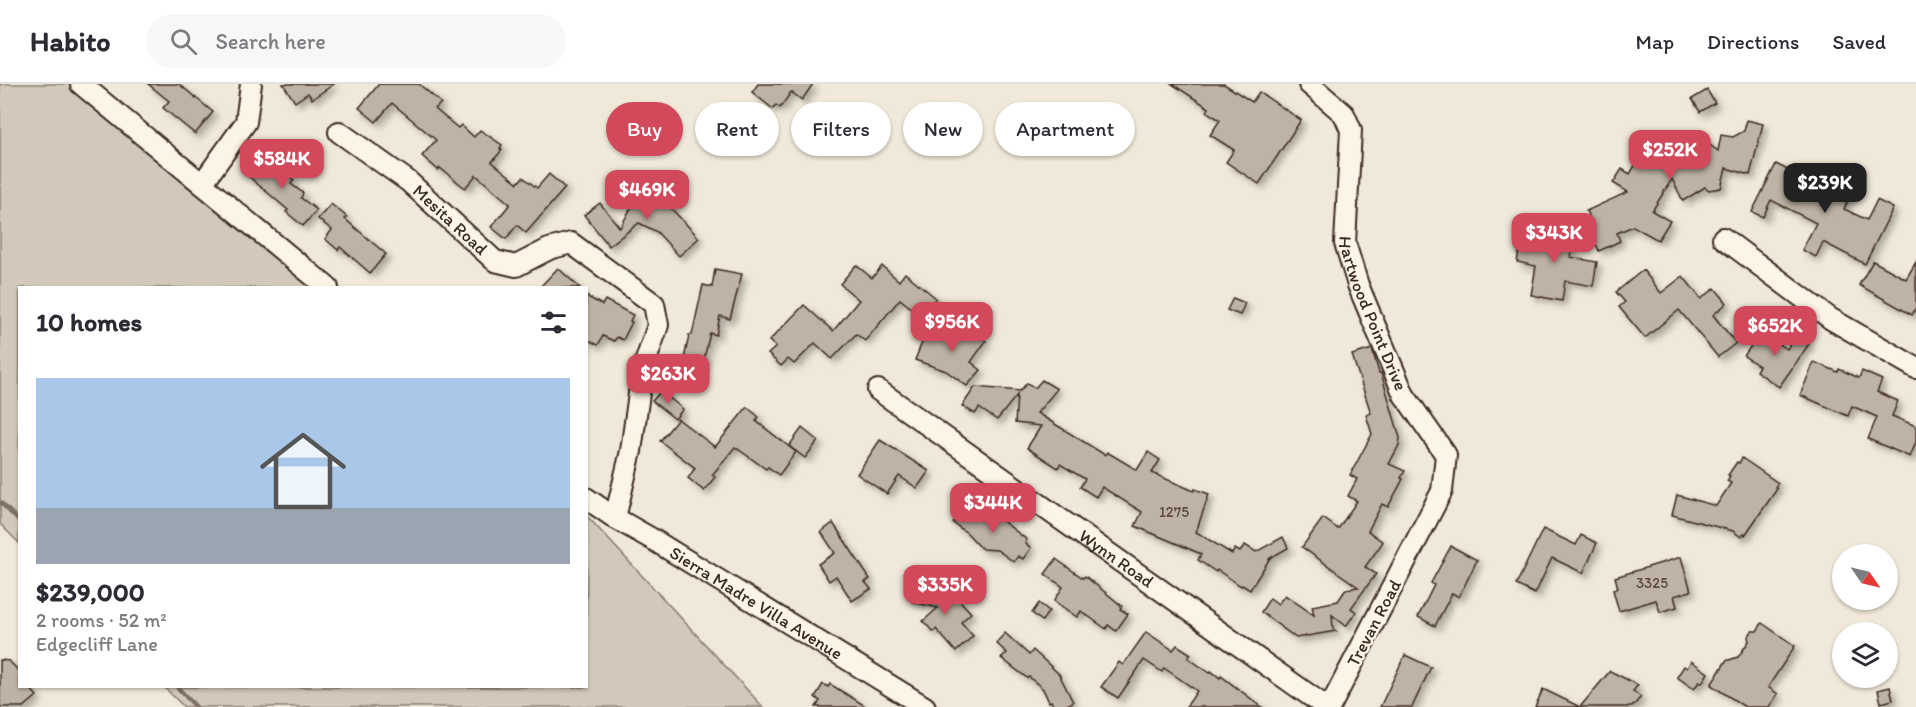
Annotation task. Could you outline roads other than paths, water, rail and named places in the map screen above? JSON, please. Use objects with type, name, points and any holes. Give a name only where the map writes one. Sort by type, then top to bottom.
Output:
[{"type":"street","points":[[81,84],[326,286]]},
{"type":"street","points":[[202,184],[246,122],[251,84]]},
{"type":"street","name":"Hartwood Point Drive","points":[[1309,84],[1344,114],[1351,130],[1345,243],[1358,285],[1404,395],[1446,455],[1442,491],[1418,540]]},
{"type":"street","name":"Mesita Road","points":[[339,132],[408,181],[495,261],[516,266],[549,249],[571,243],[654,304],[658,325],[642,372],[630,451],[615,518]]},
{"type":"street","points":[[1723,238],[1831,320],[1916,368]]},
{"type":"street","name":"Wynn Road","points":[[878,390],[1328,707]]},
{"type":"street","name":"Sierra Madre Villa Avenue","points":[[588,499],[925,707]]},
{"type":"street","name":"Trevan Road","points":[[1328,707],[1418,540]]},
{"type":"waterway","points":[[0,502],[18,520]]},
{"type":"waterway","points":[[178,688],[196,707]]}]
